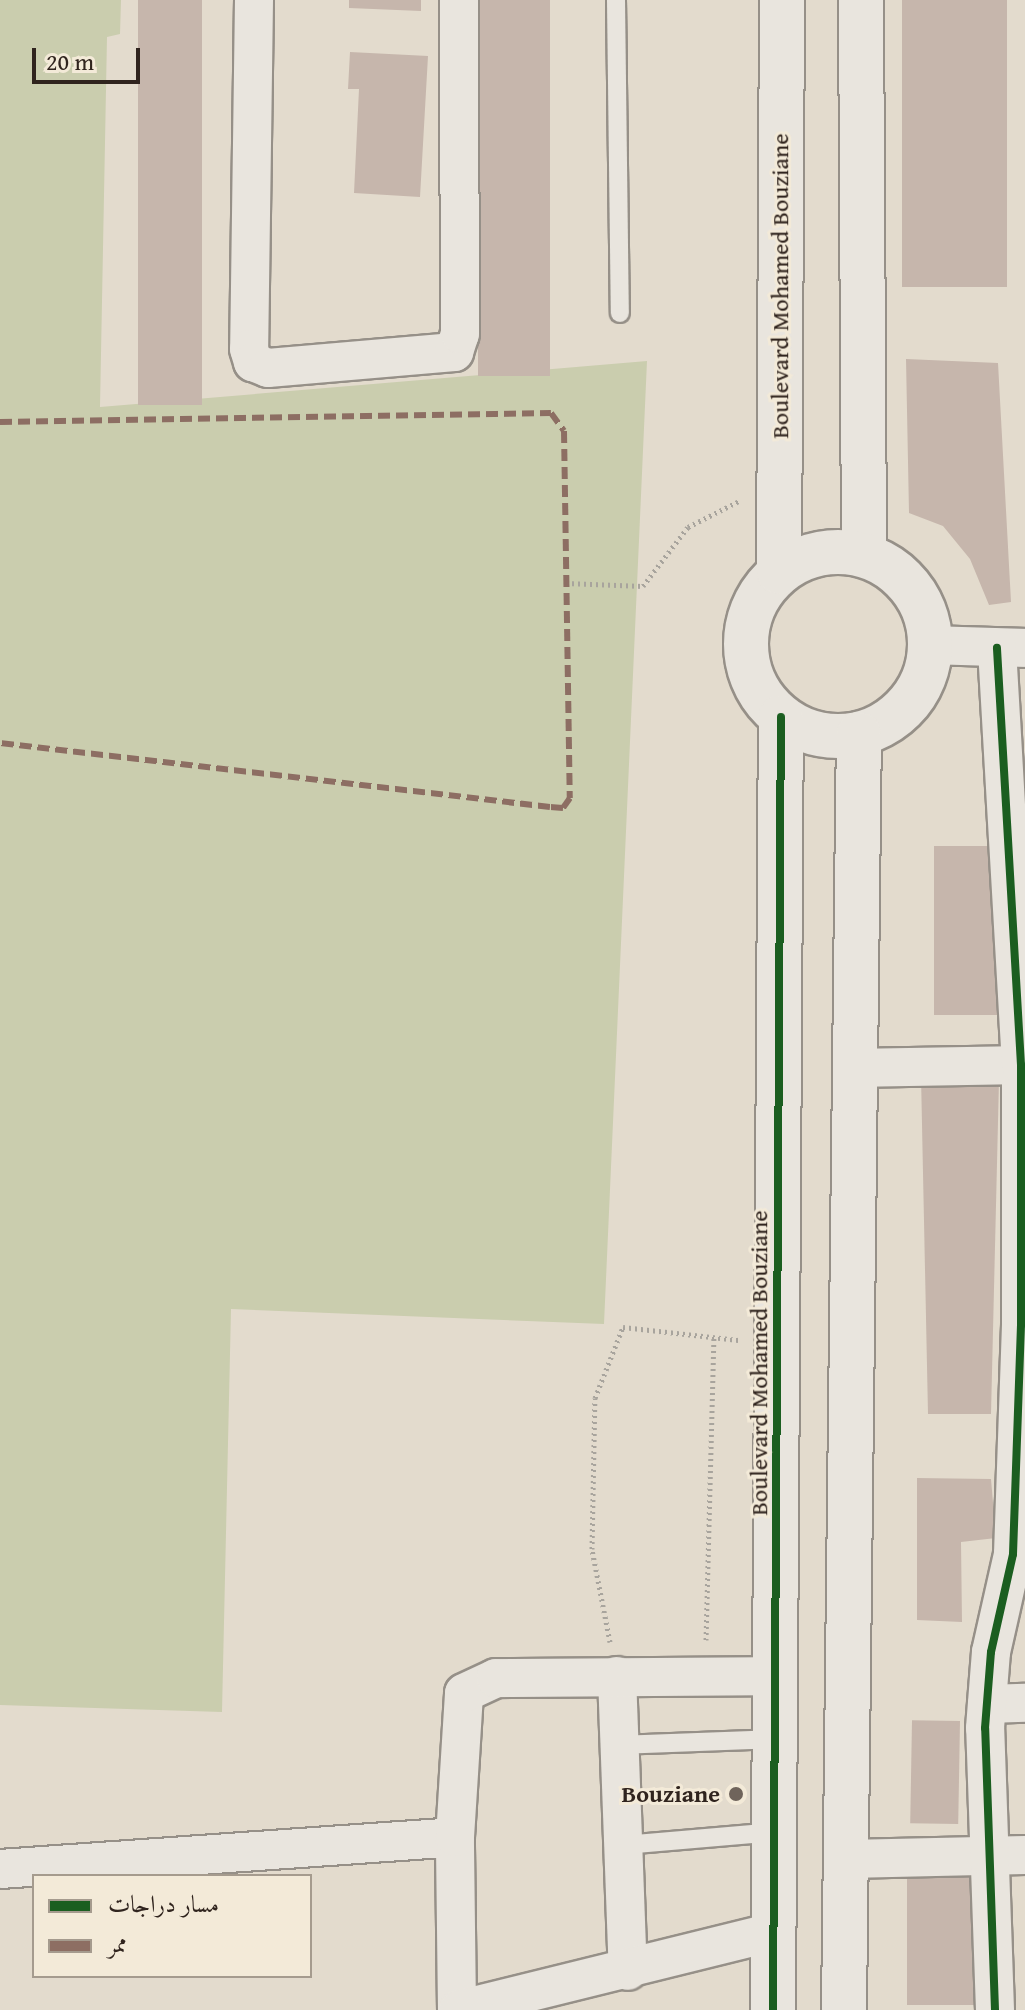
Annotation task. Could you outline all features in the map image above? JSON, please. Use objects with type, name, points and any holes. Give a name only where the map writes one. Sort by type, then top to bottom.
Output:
[{"type":"street","points":[[254,0],[249,349],[253,362],[268,368],[454,352],[460,334],[459,0]]},
{"type":"street","name":"Boulevard Mohamed Bouziane","points":[[779,572],[782,0]]},
{"type":"street","points":[[861,0],[864,554]]},
{"type":"street","points":[[864,554],[893,568],[914,589],[927,615],[931,645],[926,675],[911,702],[859,734],[805,731],[781,717],[751,676],[746,629],[758,598],[779,572],[804,557],[864,554]]},
{"type":"street","points":[[931,645],[1011,648],[1023,1109],[1023,1255],[1019,1554],[991,1652],[987,1704],[1008,1856],[995,2010]]},
{"type":"street","name":"Boulevard Mohamed Bouziane","points":[[773,2010],[781,717]]},
{"type":"street","points":[[844,2010],[859,734]]},
{"type":"street","points":[[855,1068],[1021,1065]]},
{"type":"street","points":[[617,1676],[628,1971]]},
{"type":"street","points":[[774,1932],[628,1971],[458,2010],[455,1837],[464,1693],[496,1678],[777,1676]]},
{"type":"street","points":[[987,1704],[1025,1703]]},
{"type":"street","points":[[0,1869],[455,1837]]},
{"type":"street","points":[[847,1859],[1008,1856]]},
{"type":"lane","points":[[616,0],[620,313]]},
{"type":"lane","points":[[620,1745],[776,1739]]},
{"type":"lane","points":[[624,1845],[775,1832]]},
{"type":"path","points":[[566,583],[643,586],[688,527],[743,499],[779,494]]},
{"type":"path","points":[[617,1676],[592,1549],[595,1398],[623,1327],[779,1345]]},
{"type":"path","points":[[705,1676],[714,1337]]},
{"type":"green space","points":[[0,0],[121,0],[120,34],[107,37],[100,407],[647,361],[604,1324],[231,1309],[222,1712],[0,1705]]},
{"type":"building","points":[[138,0],[202,0],[202,405],[138,405]]},
{"type":"building","points":[[349,0],[421,0],[421,11],[349,8]]},
{"type":"building","points":[[478,0],[550,0],[550,376],[478,376]]},
{"type":"building","points":[[902,0],[1007,0],[1007,287],[902,287]]},
{"type":"building","points":[[350,52],[428,56],[420,197],[354,193],[359,89],[348,89]]},
{"type":"building","points":[[906,359],[998,363],[1011,602],[989,605],[970,559],[943,526],[909,513]]},
{"type":"building","points":[[934,846],[1000,846],[1000,1015],[934,1015]]},
{"type":"building","points":[[921,1076],[999,1080],[991,1414],[928,1414]]},
{"type":"building","points":[[917,1478],[991,1479],[996,1538],[961,1542],[962,1622],[917,1620]]},
{"type":"building","points":[[912,1720],[960,1721],[958,1824],[910,1823]]},
{"type":"building","points":[[907,1872],[976,1872],[976,2005],[907,2005]]},
{"type":"marked path","points":[[0,422],[551,413],[564,431],[570,798],[563,808],[550,807],[0,743]]},
{"type":"cycle path","points":[[995,2010],[985,1728],[991,1652],[1013,1554],[1021,1325],[1021,1065],[997,648]]},
{"type":"cycle path","points":[[773,2010],[781,717]]},
{"type":"place","name":"Bouziane","points":[[736,1794]]}]
